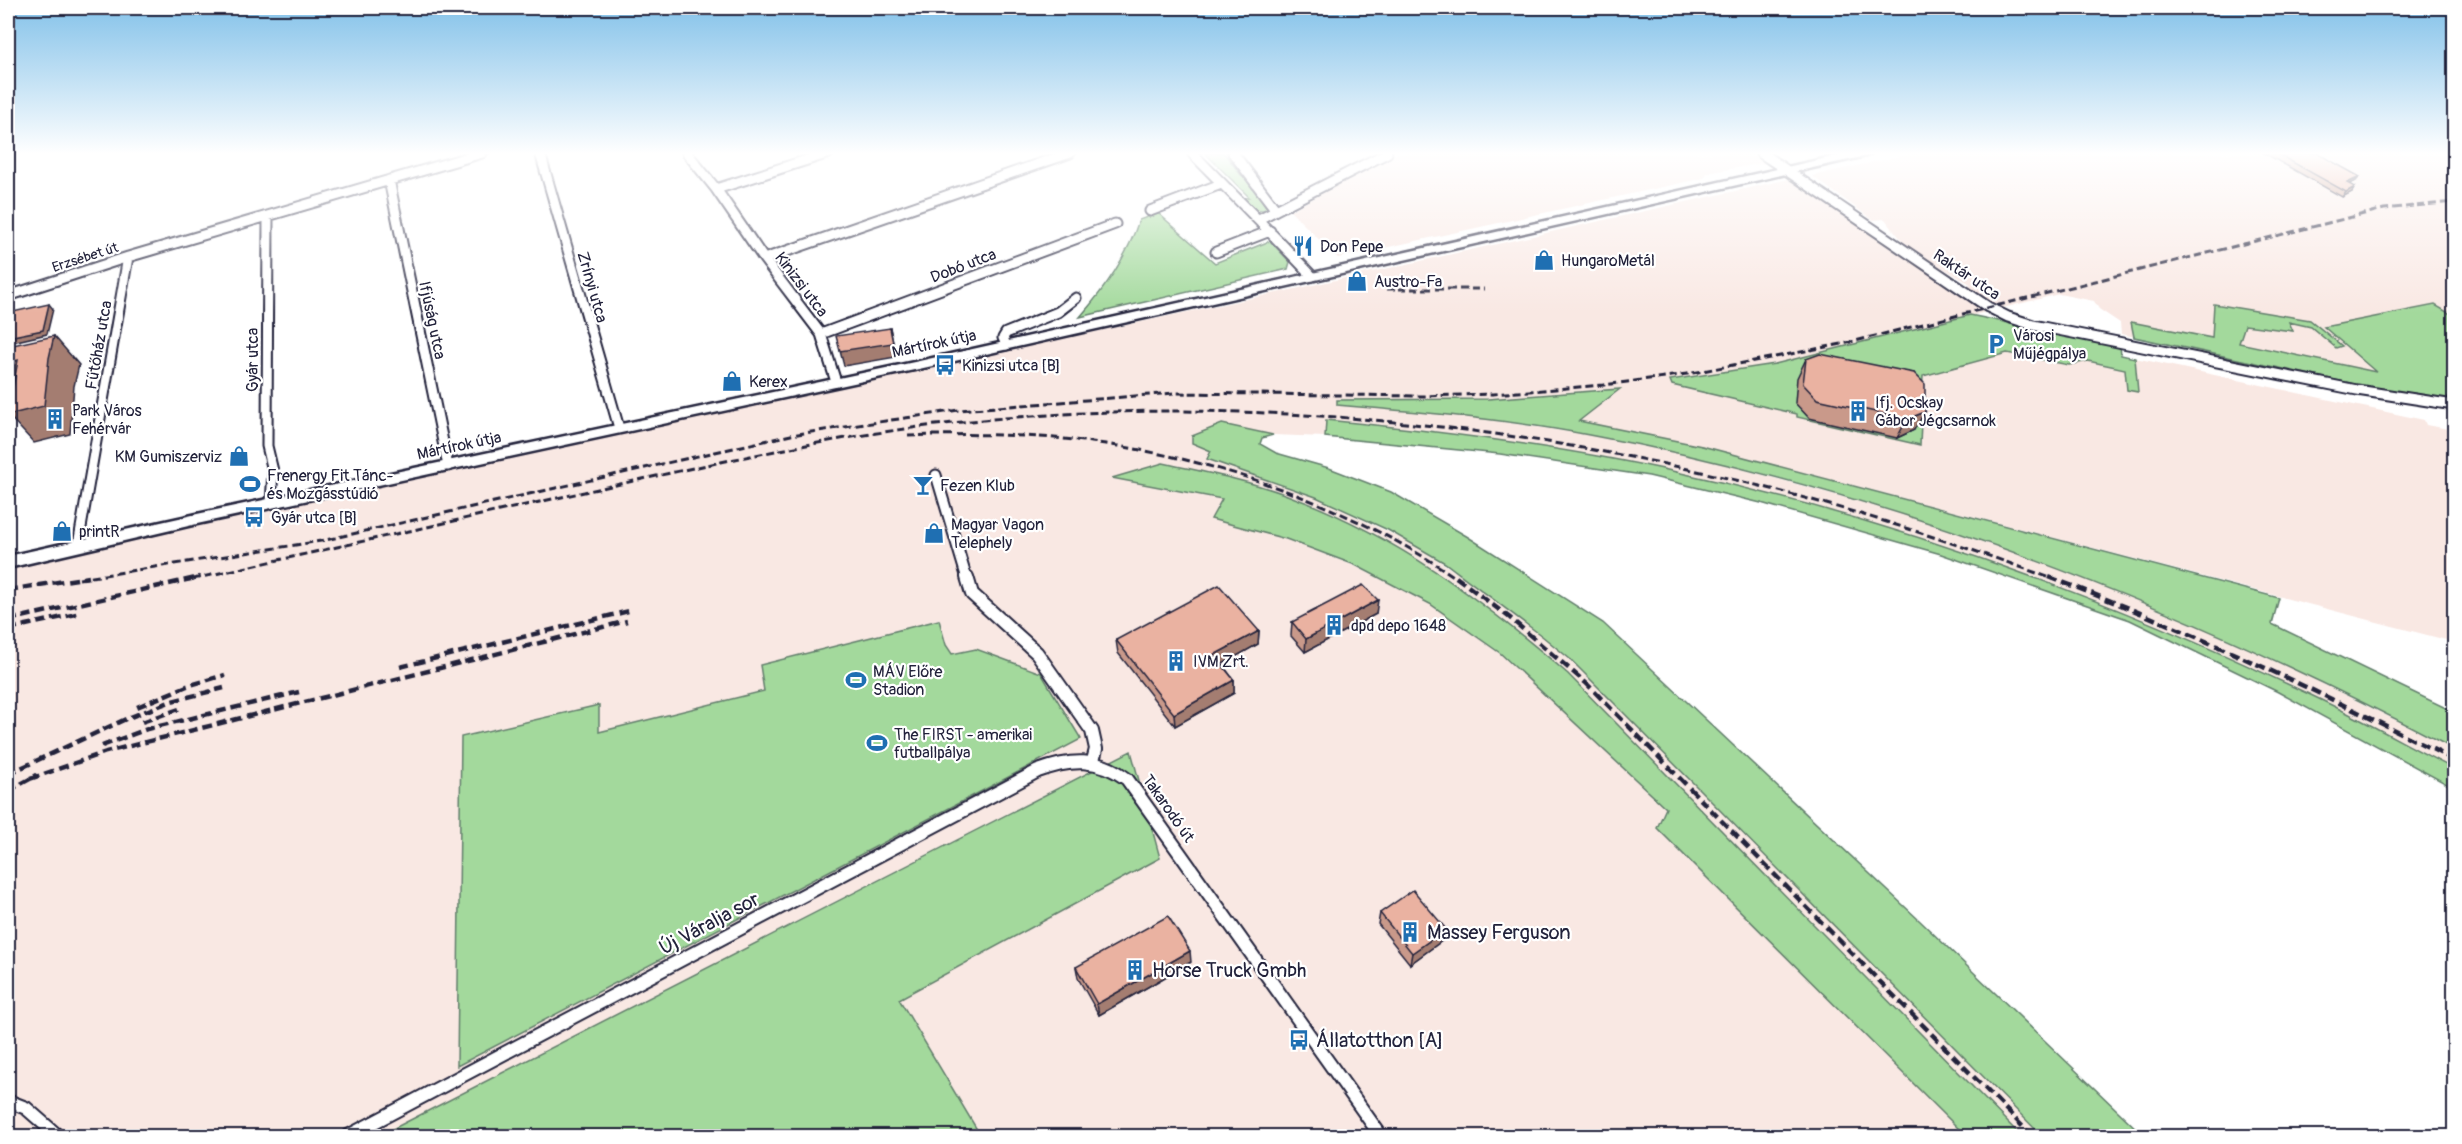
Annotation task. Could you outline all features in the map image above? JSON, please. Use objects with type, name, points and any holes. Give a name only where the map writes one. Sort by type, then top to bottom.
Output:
[{"type":"street","name":"Erzsébet út","points":[[8,296],[128,257],[300,206]]},
{"type":"street","name":"Ifjúság utca","points":[[394,206],[448,466]]},
{"type":"street","name":"Zrínyi utca","points":[[555,206],[614,416],[620,428]]},
{"type":"street","name":"Kinizsi utca","points":[[728,206],[764,259],[821,334],[837,381]]},
{"type":"street","points":[[764,259],[916,206]]},
{"type":"street","points":[[1150,211],[1162,206]]},
{"type":"street","points":[[1245,206],[1312,276]]},
{"type":"street","points":[[1274,206],[1276,210]]},
{"type":"street","points":[[1259,219],[1283,206]]},
{"type":"street","name":"Mártírok útja","points":[[8,562],[1006,345],[1623,206]]},
{"type":"street","name":"Raktár utca","points":[[1840,206],[1988,307],[2008,317],[2033,325],[2357,390],[2454,405]]},
{"type":"street","name":"Gyár utca","points":[[268,216],[267,446],[273,471],[271,503]]},
{"type":"street","name":"Dobó utca","points":[[821,334],[1115,224]]},
{"type":"street","points":[[1216,252],[1270,231]]},
{"type":"street","name":"Fűtőház utca","points":[[78,545],[128,257]]},
{"type":"street","points":[[1006,345],[1003,338],[1006,333],[1058,312],[1076,297]]},
{"type":"street","points":[[936,475],[972,594],[1037,653],[1052,673],[1092,731],[1096,749],[1093,761]]},
{"type":"street","name":"Új Váralja sor","points":[[348,1137],[1038,771],[1068,761],[1093,761]]},
{"type":"street","name":"Takarodó út","points":[[1093,761],[1107,765],[1127,779],[1381,1137]]},
{"type":"street","points":[[8,1101],[26,1108],[58,1137]]},
{"type":"shaded area","points":[[1299,206],[1574,206],[1338,258],[1290,211]]},
{"type":"shaded area","points":[[1666,206],[1831,206],[1956,289],[1972,285],[1908,248],[1885,219],[1873,220],[1854,206],[2454,206],[2454,402],[2419,394],[2378,389],[2121,334],[2120,323],[2099,309],[2094,301],[2059,294],[1775,364],[1670,381],[1672,385],[1797,414],[1797,417],[1920,444],[1923,376],[2007,353],[2069,365],[2088,361],[2126,369],[2137,392],[2135,358],[2424,420],[2426,425],[2454,430],[2454,642],[1702,446],[1579,421],[1619,389],[1488,399],[1337,400],[1337,404],[1477,418],[1590,435],[1713,461],[1897,512],[2068,572],[2213,632],[2454,749],[2454,769],[2302,691],[2144,621],[1920,538],[1825,509],[1741,487],[1664,469],[1514,442],[1327,420],[1325,437],[1273,435],[1222,424],[1192,443],[1211,451],[1208,460],[1316,497],[1413,544],[1468,580],[1542,636],[1570,659],[2042,1136],[2021,1136],[1568,674],[1462,588],[1375,535],[1285,494],[1178,489],[1222,499],[1211,519],[1286,539],[1355,566],[1430,604],[1500,653],[1666,808],[1657,828],[1966,1136],[974,1136],[978,1133],[899,999],[1159,858],[1130,751],[379,1136],[8,1136],[8,565],[1304,287]],"holes":[[[939,620],[946,645],[952,654],[976,649],[457,1066],[598,705],[598,732],[764,691],[760,665]]]},
{"type":"green space","points":[[1252,206],[1272,206],[1269,211],[1255,209]]},
{"type":"green space","points":[[1158,213],[1215,263],[1270,241],[1290,262],[1288,269],[1080,317],[1115,271],[1139,220]]},
{"type":"green space","points":[[2214,304],[2310,320],[2342,346],[2336,348],[2311,327],[2289,322],[2293,331],[2245,325],[2239,343],[2376,372],[2324,327],[2435,305],[2454,316],[2454,402],[2419,394],[2378,389],[2134,337],[2131,322],[2212,338]]},
{"type":"green space","points":[[1970,315],[2120,346],[2121,355],[2135,358],[2138,392],[2127,390],[2125,369],[2088,361],[2069,365],[2007,353],[1923,376],[1920,445],[1672,385],[1670,380],[1775,364]]},
{"type":"green space","points":[[1620,389],[1579,421],[1702,446],[2279,598],[2272,624],[2454,712],[2454,749],[2247,647],[2034,559],[1925,521],[1814,488],[1702,459],[1589,435],[1495,420],[1337,405],[1337,400],[1488,399]]},
{"type":"green space","points":[[1326,420],[1495,440],[1621,460],[1745,488],[1908,534],[2068,590],[2224,655],[2300,690],[2454,769],[2454,788],[2278,692],[2130,620],[1941,554],[1761,503],[1649,476],[1500,454],[1325,437]]},
{"type":"green space","points":[[1222,424],[1273,435],[1262,438],[1260,444],[1276,453],[1329,468],[1391,492],[1468,537],[1603,623],[1919,920],[2144,1136],[2042,1136],[1570,659],[1445,563],[1388,530],[1316,497],[1207,459],[1211,451],[1192,443],[1192,436]]},
{"type":"green space","points":[[1163,463],[1257,485],[1326,511],[1400,549],[1470,595],[1503,620],[1568,674],[2021,1136],[1966,1136],[1657,828],[1666,808],[1500,653],[1430,604],[1355,565],[1286,539],[1211,519],[1222,499],[1112,478]]},
{"type":"green space","points":[[939,620],[946,645],[952,654],[976,649],[1041,673],[1081,739],[457,1066],[461,737],[599,705],[599,732],[764,691],[760,665]]},
{"type":"green space","points":[[1131,751],[1160,858],[899,999],[979,1133],[974,1136],[379,1136]]},
{"type":"building","points":[[49,304],[43,330],[8,337],[8,313]]},
{"type":"building","points":[[890,328],[893,343],[840,351],[836,336]]},
{"type":"building","points":[[54,336],[49,358],[44,406],[8,415],[18,360],[8,363],[8,346]]},
{"type":"building","points":[[1820,354],[1914,373],[1925,384],[1925,412],[1907,419],[1817,399],[1803,384],[1806,359]]},
{"type":"building","name":"IVM Zrt.","points":[[1219,585],[1259,631],[1214,655],[1234,680],[1174,714],[1116,640]]},
{"type":"building","points":[[1363,585],[1378,600],[1306,639],[1292,622]]},
{"type":"building","name":"Massey Ferguson","points":[[1413,890],[1446,929],[1412,953],[1380,913]]},
{"type":"building","name":"Horse Truck Gmbh","points":[[1168,916],[1190,951],[1097,1004],[1076,967]]},
{"type":"railway","points":[[79,579],[321,541],[791,435],[959,410],[1174,393],[1424,396],[1493,394],[1604,385],[1687,374],[1847,343],[2384,209],[2410,206]]},
{"type":"railway","points":[[1387,289],[1484,289]]},
{"type":"railway","points":[[193,579],[706,465],[871,434],[1009,418],[1106,412],[1204,411],[1399,422],[1496,434],[1593,450],[1781,491],[1918,532],[2053,579]]},
{"type":"railway","points":[[908,436],[1007,435],[1094,442],[1204,465],[1258,481],[1363,524],[1412,550],[1458,579]]},
{"type":"railway","points":[[8,590],[89,577]]},
{"type":"railway","points":[[8,620],[200,577]]},
{"type":"railway","points":[[1456,577],[1510,618],[1586,683],[2032,1136]]},
{"type":"railway","points":[[2049,577],[2152,618],[2254,663],[2454,760]]},
{"type":"railway","points":[[400,667],[629,611]]},
{"type":"railway","points":[[8,629],[81,613]]},
{"type":"railway","points":[[30,779],[106,752],[627,621]]},
{"type":"railway","points":[[137,707],[187,686],[225,675]]},
{"type":"railway","points":[[8,774],[128,718],[172,701],[224,688]]},
{"type":"railway","points":[[102,746],[147,729],[299,692]]},
{"type":"railway","points":[[142,722],[179,709]]},
{"type":"railway","points":[[8,791],[37,775]]},
{"type":"place","name":"Don Pepe","points":[[1303,246]]},
{"type":"place","name":"HungaroMetál","points":[[1544,260]]},
{"type":"place","name":"Austro-Fa","points":[[1357,281]]},
{"type":"place","name":"Városi Műjégpálya","points":[[1996,344]]},
{"type":"place","name":"Kinizsi utca [B]","points":[[945,365]]},
{"type":"place","name":"Kerex","points":[[732,381]]},
{"type":"place","name":"Ifj. Ocskay Gábor Jégcsarnok","points":[[1858,411]]},
{"type":"place","name":"Park Város Fehérvár","points":[[55,419]]},
{"type":"place","name":"KM Gumiszerviz","points":[[239,456]]},
{"type":"place","name":"Frenergy Fit Tánc- és Mozgásstúdió","points":[[250,484]]},
{"type":"place","name":"Fezen Klub","points":[[923,485]]},
{"type":"place","name":"Gyár utca [B]","points":[[254,517]]},
{"type":"place","name":"printR","points":[[62,531]]},
{"type":"place","name":"Magyar Vagon Telephely","points":[[934,533]]},
{"type":"place","name":"dpd depo 1648","points":[[1334,625]]},
{"type":"place","name":"IVM Zrt.","points":[[1176,661]]},
{"type":"place","name":"MÁV Előre Stadion","points":[[856,680]]},
{"type":"place","name":"The FIRST - amerikai futballpálya","points":[[877,743]]},
{"type":"place","name":"Massey Ferguson","points":[[1410,932]]},
{"type":"place","name":"Horse Truck Gmbh","points":[[1135,970]]},
{"type":"place","name":"Állatotthon [A]","points":[[1299,1040]]}]
